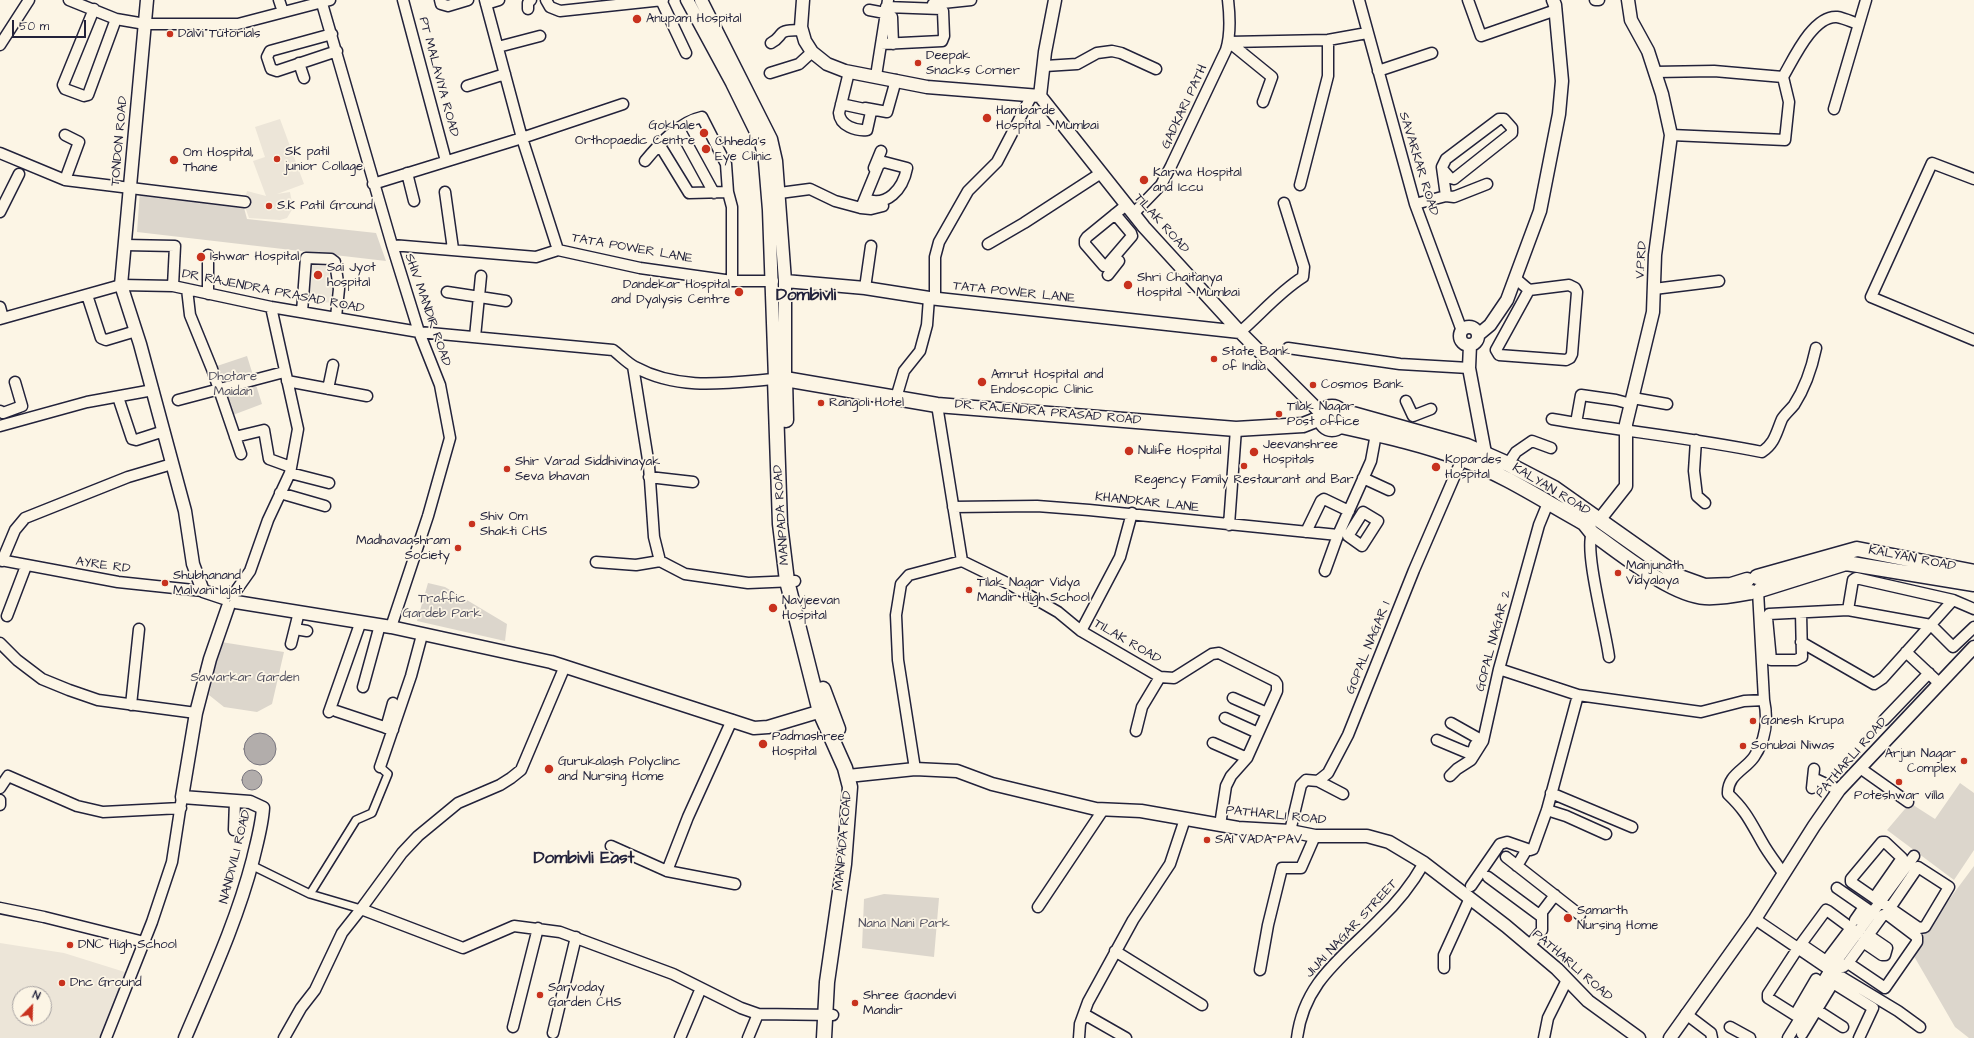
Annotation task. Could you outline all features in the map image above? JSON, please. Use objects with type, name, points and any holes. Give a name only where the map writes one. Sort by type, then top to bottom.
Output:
[{"type":"main road","name":"DR. RAJENDRA PRASAD ROAD","points":[[780,379],[937,405],[1236,429],[1303,425],[1328,419]]},
{"type":"main road","name":"MANPADA ROAD","points":[[780,379],[780,524],[791,581],[825,710],[852,776],[829,1015],[824,1038]]},
{"type":"main road","name":"KALYAN ROAD","points":[[1974,572],[1857,548],[1755,586],[1727,597],[1703,597],[1673,588],[1592,533],[1584,523],[1508,480],[1462,459],[1396,438],[1376,434],[1328,419],[1336,407],[1342,411],[1410,422],[1486,453],[1554,488],[1600,519],[1680,577],[1705,586],[1755,586],[1846,563],[1974,584]]},
{"type":"main road","name":"MANPADA ROAD","points":[[829,1015],[832,1038]]},
{"type":"street","points":[[0,45],[29,0]]},
{"type":"street","points":[[70,0],[116,19],[145,24],[238,24],[324,1]]},
{"type":"street","name":"TONDON ROAD","points":[[121,285],[147,0]]},
{"type":"street","points":[[279,0],[286,11]]},
{"type":"street","points":[[286,0],[286,11]]},
{"type":"street","name":"PT MALAVIYA ROAD","points":[[404,0],[446,161]]},
{"type":"street","points":[[440,0],[441,4],[446,6],[468,0]]},
{"type":"street","points":[[499,0],[486,2],[522,138],[558,250]]},
{"type":"street","points":[[546,0],[550,7],[560,11],[601,3],[662,0],[686,53]]},
{"type":"street","name":"MANPADA ROAD","points":[[687,0],[732,83],[761,142],[773,194],[786,281],[780,379]]},
{"type":"street","name":"MANPADA ROAD","points":[[701,0],[771,139],[776,161],[773,194],[773,281],[780,379]]},
{"type":"street","points":[[803,0],[801,30],[812,52],[827,64],[850,72],[928,87],[1036,95]]},
{"type":"street","points":[[868,10],[971,0]]},
{"type":"street","points":[[896,398],[904,370],[920,351],[932,298],[935,257],[939,242],[968,191],[997,162],[1036,95],[1045,66],[1045,52],[1055,0]]},
{"type":"street","name":"GADKARI PATH","points":[[1122,252],[1104,266],[1085,242],[1087,237],[1115,214],[1129,210],[1160,185],[1171,166],[1229,42],[1230,18],[1228,0]]},
{"type":"street","name":"SAVARKAR ROAD","points":[[1359,0],[1415,204],[1462,331]]},
{"type":"street","points":[[1468,0],[1481,36],[1555,5],[1562,82],[1560,114],[1540,211],[1507,300],[1490,325],[1478,335],[1477,340],[1470,345],[1468,368],[1486,453]]},
{"type":"street","name":"V.P.RD","points":[[1600,519],[1626,486],[1626,432],[1653,312],[1655,255],[1671,135],[1662,94],[1648,51],[1630,20],[1628,0]]},
{"type":"street","points":[[1834,109],[1866,0]]},
{"type":"street","name":"SHIV MANDIR ROAD","points":[[324,1],[373,184],[419,332],[440,385],[450,438],[428,516],[363,687]]},
{"type":"street","points":[[881,44],[942,41],[944,36],[943,11],[939,8],[888,8]]},
{"type":"street","points":[[888,8],[893,44]]},
{"type":"street","points":[[876,76],[888,8]]},
{"type":"street","points":[[94,9],[63,85],[65,89],[84,96],[88,94],[116,19]]},
{"type":"street","points":[[1671,135],[1785,140],[1789,102],[1783,77],[1801,44],[1826,19],[1837,17],[1858,24]]},
{"type":"street","points":[[771,43],[777,40],[781,33],[786,31],[801,30]]},
{"type":"street","points":[[1229,42],[1328,40],[1367,33]]},
{"type":"street","points":[[332,34],[270,52],[267,57],[271,69],[274,70],[337,51]]},
{"type":"street","points":[[498,47],[540,36]]},
{"type":"street","points":[[1300,185],[1328,76],[1328,40]]},
{"type":"street","points":[[1229,42],[1272,77],[1263,102]]},
{"type":"street","points":[[1045,66],[1077,64],[1097,54],[1112,51],[1121,53],[1156,69]]},
{"type":"street","points":[[770,72],[799,64],[812,52]]},
{"type":"street","points":[[1378,71],[1432,53]]},
{"type":"street","points":[[299,63],[304,78]]},
{"type":"street","points":[[1655,72],[1714,71],[1783,77]]},
{"type":"street","points":[[850,72],[846,102],[885,113],[888,111],[896,80]]},
{"type":"street","points":[[841,104],[850,72]]},
{"type":"street","points":[[467,86],[505,74]]},
{"type":"street","name":"TILAK ROAD","points":[[1036,95],[1144,227],[1240,332],[1328,419]]},
{"type":"street","points":[[373,184],[522,138],[623,104]]},
{"type":"street","points":[[645,161],[659,144],[679,129],[700,117],[704,118],[726,164],[728,192],[732,207],[732,281]]},
{"type":"street","points":[[1443,170],[1450,178],[1454,179],[1512,133],[1512,128],[1504,119],[1499,119],[1446,159],[1443,170],[1446,196]]},
{"type":"street","points":[[679,129],[714,193]]},
{"type":"street","points":[[65,135],[79,142],[65,180]]},
{"type":"street","points":[[659,144],[689,193],[728,192]]},
{"type":"street","points":[[861,205],[881,151]]},
{"type":"street","points":[[0,153],[65,180],[245,202]]},
{"type":"street","points":[[881,162],[907,168],[894,195],[890,198],[861,205],[881,162]]},
{"type":"street","points":[[1974,179],[1932,162],[1871,297],[1974,340]]},
{"type":"street","points":[[407,173],[414,201]]},
{"type":"street","points":[[988,244],[1024,223],[1101,173]]},
{"type":"street","points":[[0,212],[19,174]]},
{"type":"street","points":[[1415,204],[1446,196],[1454,197],[1487,184]]},
{"type":"street","points":[[773,194],[810,188],[835,201],[861,205],[871,209],[884,205],[895,198]]},
{"type":"street","points":[[445,192],[453,249]]},
{"type":"street","points":[[1240,332],[1285,288],[1303,277],[1304,267],[1284,203]]},
{"type":"street","points":[[1108,275],[1132,234],[1115,214]]},
{"type":"street","points":[[1122,252],[1144,227]]},
{"type":"street","points":[[125,245],[175,246],[173,286]]},
{"type":"street","name":"TATA POWER LANE","points":[[392,245],[536,257],[558,250],[640,268],[732,281],[773,281]]},
{"type":"street","points":[[865,288],[871,246]]},
{"type":"street","points":[[206,258],[206,293]]},
{"type":"street","points":[[302,312],[306,258],[331,259],[335,262],[339,289],[336,317]]},
{"type":"street","points":[[475,337],[480,276]]},
{"type":"street","points":[[1515,278],[1528,290],[1569,285],[1575,288],[1577,292],[1572,354],[1570,358],[1566,360],[1499,355],[1496,350],[1528,290]]},
{"type":"street","name":"TATA POWER LANE","points":[[786,281],[865,288],[932,298],[1240,332]]},
{"type":"street","points":[[1654,289],[1719,281]]},
{"type":"street","points":[[121,285],[153,390],[186,511],[193,564],[203,591],[230,600],[360,624],[385,626],[551,662],[754,728],[761,728],[825,710]]},
{"type":"street","name":"DR RAJENDRA PRASAD ROAD","points":[[1,312],[87,295],[121,285],[173,286],[271,307],[419,332],[613,350],[633,366],[664,380],[705,384],[780,379]]},
{"type":"street","points":[[187,289],[190,315],[219,389],[241,454]]},
{"type":"street","points":[[447,292],[506,301]]},
{"type":"street","points":[[87,295],[101,338],[106,340],[136,331]]},
{"type":"street","points":[[106,1038],[144,942],[172,862],[196,713],[210,659],[230,600],[250,571],[268,520],[290,470],[298,429],[271,307]]},
{"type":"street","points":[[1470,345],[1465,344],[1461,340],[1462,331],[1467,328],[1472,328],[1478,335]]},
{"type":"street","points":[[1288,348],[1400,364],[1468,368]]},
{"type":"street","points":[[1552,419],[1626,432],[1696,440],[1762,452],[1771,446],[1777,436],[1783,418],[1794,405],[1811,370],[1816,348]]},
{"type":"street","points":[[328,389],[333,365]]},
{"type":"street","points":[[633,366],[650,477],[654,537],[660,561]]},
{"type":"street","points":[[178,400],[219,389],[286,377],[328,389],[367,396]]},
{"type":"street","points":[[0,410],[3,413],[22,406],[15,382]]},
{"type":"street","points":[[0,426],[87,402],[153,390]]},
{"type":"street","points":[[1576,423],[1581,396],[1667,404]]},
{"type":"street","points":[[118,397],[132,439],[136,440],[164,432]]},
{"type":"street","points":[[1406,401],[1410,422],[1431,410]]},
{"type":"street","points":[[915,770],[898,660],[896,615],[901,584],[909,575],[962,561],[937,405]]},
{"type":"street","points":[[13,410],[16,422]]},
{"type":"street","points":[[1229,525],[1236,429]]},
{"type":"street","points":[[235,437],[264,430],[269,459],[290,470],[329,483]]},
{"type":"street","points":[[1325,571],[1338,535],[1371,461],[1376,434]]},
{"type":"street","points":[[1696,440],[1694,477],[1697,496],[1705,503]]},
{"type":"street","points":[[1508,464],[1516,452],[1532,441],[1551,448]]},
{"type":"street","name":"GOPAL NAGAR 1","points":[[1318,781],[1328,773],[1348,735],[1414,570],[1462,459]]},
{"type":"street","points":[[1,561],[15,530],[25,518],[128,477],[172,464]]},
{"type":"street","points":[[650,477],[694,482]]},
{"type":"street","points":[[1364,478],[1389,490]]},
{"type":"street","points":[[280,493],[325,506]]},
{"type":"street","points":[[1306,532],[1321,501],[1324,499],[1347,514],[1356,523]]},
{"type":"street","name":"GOPAL NAGAR 2","points":[[1450,776],[1457,769],[1471,760],[1481,739],[1539,526],[1548,503]]},
{"type":"street","name":"KHANDKAR LANE","points":[[953,507],[1037,506],[1338,535]]},
{"type":"street","points":[[1081,631],[1120,556],[1132,514]]},
{"type":"street","points":[[1592,533],[1590,538],[1591,562],[1609,657]]},
{"type":"street","name":"AYRE RD","points":[[1,561],[118,582],[203,591]]},
{"type":"street","points":[[596,562],[636,565],[660,561],[685,574],[748,583],[791,581]]},
{"type":"street","name":"TILAK ROAD","points":[[962,561],[1011,585],[1058,612],[1081,631],[1160,677],[1174,678],[1212,654],[1219,653],[1275,681],[1277,684],[1277,691],[1267,713]]},
{"type":"street","points":[[7,616],[26,566]]},
{"type":"street","points":[[1848,610],[1853,580],[1856,578],[1953,600],[1974,609]]},
{"type":"street","points":[[1755,586],[1770,658],[1774,661],[1800,659],[1802,657],[1802,613]]},
{"type":"street","points":[[1801,642],[1874,684],[1883,678],[1953,600]]},
{"type":"street","points":[[1783,873],[1762,843],[1750,818],[1742,807],[1728,794],[1728,786],[1733,777],[1753,758],[1762,738],[1767,716],[1764,700],[1765,637],[1767,618],[1769,614],[1848,610],[1931,625],[1953,647],[1974,627]]},
{"type":"street","points":[[291,644],[299,612]]},
{"type":"street","points":[[360,624],[332,712],[390,729]]},
{"type":"street","points":[[295,629],[307,631]]},
{"type":"street","points":[[131,705],[139,630]]},
{"type":"street","points":[[310,894],[356,820],[372,813],[388,774],[380,767],[390,729],[422,635]]},
{"type":"street","points":[[0,643],[17,660],[42,679],[98,700],[196,713]]},
{"type":"street","name":"PATHARLI ROAD","points":[[1670,1038],[1755,918],[1783,873],[1839,790],[1974,647]]},
{"type":"street","points":[[1906,652],[1939,683]]},
{"type":"street","points":[[284,1038],[301,1008],[315,990],[342,933],[402,853],[418,836],[458,803],[500,784],[521,770],[565,666]]},
{"type":"street","points":[[1499,669],[1578,695],[1701,712],[1744,701],[1764,700]]},
{"type":"street","points":[[1884,720],[1929,674]]},
{"type":"street","points":[[1136,731],[1142,707],[1160,677]]},
{"type":"street","points":[[1910,693],[1920,703]]},
{"type":"street","points":[[1444,968],[1444,956],[1471,892],[1500,844],[1507,842],[1527,849],[1533,849],[1547,810],[1578,695]]},
{"type":"street","points":[[1220,825],[1226,786],[1231,776],[1246,758],[1267,713],[1233,698]]},
{"type":"street","points":[[390,729],[393,703]]},
{"type":"street","points":[[667,871],[688,817],[732,720]]},
{"type":"street","points":[[1226,720],[1258,734]]},
{"type":"street","points":[[1437,740],[1471,753],[1481,739],[1451,723]]},
{"type":"street","points":[[1213,743],[1246,758]]},
{"type":"street","points":[[1860,768],[1908,802]]},
{"type":"street","name":"PATHARLI ROAD","points":[[852,776],[915,770],[957,771],[992,784],[1103,810],[1141,811],[1238,828],[1290,831],[1315,836],[1367,836],[1389,842],[1471,892],[1588,1001],[1638,1038]]},
{"type":"street","points":[[0,788],[8,776],[77,806],[102,812],[181,803]]},
{"type":"street","points":[[1813,778],[1839,790]]},
{"type":"street","points":[[1290,831],[1301,785],[1306,780],[1318,781],[1343,794]]},
{"type":"street","points":[[1551,793],[1632,827]]},
{"type":"street","points":[[0,800],[0,805]]},
{"type":"street","points":[[234,830],[235,801]]},
{"type":"street","name":"NANDIVILI ROAD","points":[[181,803],[235,801],[250,802],[263,808],[263,821],[231,929],[185,1038]]},
{"type":"street","points":[[1038,908],[1103,810]]},
{"type":"street","points":[[1547,810],[1566,816],[1606,834]]},
{"type":"street","points":[[1079,1038],[1079,1030],[1088,1002],[1133,920],[1170,864],[1185,819]]},
{"type":"street","points":[[1260,970],[1268,924],[1282,868],[1302,868],[1315,836]]},
{"type":"street","points":[[1877,900],[1902,858],[1885,842],[1882,842],[1851,879],[1852,882],[1877,900],[1919,928],[1922,928],[1929,921],[1949,887],[1918,867],[1890,908]]},
{"type":"street","points":[[611,846],[667,871],[735,884]]},
{"type":"street","points":[[1517,866],[1527,849]]},
{"type":"street","points":[[1506,856],[1580,915]]},
{"type":"street","points":[[1798,1035],[1811,1003],[1842,947],[1868,910],[1914,856]]},
{"type":"street","name":"JIJAI NAGAR STREET","points":[[1297,1038],[1305,1003],[1321,978],[1394,905],[1411,885],[1424,863]]},
{"type":"street","points":[[251,865],[310,894],[361,909],[464,948],[510,926],[538,928],[576,937],[673,974],[758,1014],[829,1015]]},
{"type":"street","points":[[1488,877],[1542,917]]},
{"type":"street","points":[[1837,888],[1868,910]]},
{"type":"street","points":[[1529,946],[1542,930],[1544,925],[1542,917],[1544,909],[1555,895]]},
{"type":"street","points":[[0,908],[44,916],[144,942]]},
{"type":"street","points":[[1842,947],[1826,961],[1801,943],[1826,910],[1855,927]]},
{"type":"street","points":[[1826,978],[1848,963],[1885,914],[1918,937],[1885,988],[1848,963]]},
{"type":"street","points":[[1755,918],[1798,948],[1826,978],[1873,1008],[1859,1038]]},
{"type":"street","points":[[513,1027],[538,928]]},
{"type":"street","points":[[553,1033],[576,937]]},
{"type":"street","points":[[1798,948],[1768,994],[1768,998],[1795,1015],[1811,1003]]},
{"type":"street","points":[[1115,951],[1202,1004]]},
{"type":"street","points":[[1826,978],[1882,1002],[1898,1011],[1920,1027]]},
{"type":"street","points":[[1544,1038],[1548,1018],[1567,980]]},
{"type":"street","points":[[680,1038],[701,988]]},
{"type":"street","points":[[1866,1038],[1882,1002]]},
{"type":"street","points":[[1811,1003],[1843,1027]]},
{"type":"street","points":[[748,1038],[758,1014]]},
{"type":"street","points":[[1084,1014],[1126,1038]]},
{"type":"street","points":[[1686,1014],[1711,1033],[1712,1038]]},
{"type":"street","points":[[1730,1027],[1750,1038]]},
{"type":"shaded area","name":"SK patil junior Collage","points":[[280,119],[304,184],[277,194],[290,192],[293,208],[287,218],[280,220],[249,218],[244,204],[247,191],[266,196],[253,161],[265,157],[255,127]]},
{"type":"shaded area","name":"Sai Jyot hospital","points":[[307,261],[329,263],[329,286],[336,288],[335,303],[305,301]]},
{"type":"shaded area","points":[[260,733],[271,738],[276,749],[271,760],[260,765],[249,760],[244,749],[249,738]]},
{"type":"shaded area","points":[[248,770],[256,770],[262,776],[262,784],[256,790],[248,790],[242,784],[242,776]]},
{"type":"shaded area","name":"Dnc Ground","points":[[0,943],[64,953],[128,973],[100,1038],[0,1038]]},
{"type":"green space","points":[[140,191],[243,204],[247,219],[376,233],[386,261],[137,232]]},
{"type":"green space","name":"Dhotare Maidan","points":[[247,356],[262,404],[225,418],[212,393],[208,369]]},
{"type":"green space","name":"Traffic Gardeb Park","points":[[428,583],[445,587],[507,624],[505,641],[417,621]]},
{"type":"green space","name":"Sawarkar Garden","points":[[221,642],[284,652],[272,704],[257,712],[224,707],[209,695]]},
{"type":"green space","points":[[1960,783],[1974,793],[1974,850],[1954,880],[1887,830],[1910,803],[1935,819]]},
{"type":"green space","points":[[1974,866],[1974,1038],[1969,1038],[1955,1027],[1911,951]]},
{"type":"green space","name":"Nana Nani Park","points":[[884,894],[939,898],[934,957],[862,948],[864,899]]},
{"type":"place","name":"Anupam Hospital","points":[[637,19]]},
{"type":"place","name":"Dalvi Tutorials","points":[[170,34]]},
{"type":"place","name":"Deepak Snacks Corner","points":[[918,63]]},
{"type":"place","name":"Hambarde Hospital - Mumbai","points":[[987,118]]},
{"type":"place","name":"Gokhale Orthopaedic Centre","points":[[704,133]]},
{"type":"place","name":"Chheda's Eye Clinic","points":[[706,149]]},
{"type":"place","name":"SK patil junior Collage","points":[[277,159]]},
{"type":"place","name":"Om Hospital, Thane","points":[[174,160]]},
{"type":"place","name":"Karwa Hospital and Iccu","points":[[1144,180]]},
{"type":"place","name":"S.K Patil Ground","points":[[269,206]]},
{"type":"place","name":"Ishwar Hospital","points":[[201,257]]},
{"type":"place","name":"Sai Jyot hospital","points":[[318,275]]},
{"type":"place","name":"Shri Chaitanya Hospital - Mumbai","points":[[1128,285]]},
{"type":"place","name":"Dandekar Hospital and Dyalysis Centre","points":[[739,292]]},
{"type":"place","name":"State Bank of India","points":[[1214,359]]},
{"type":"place","name":"Amrut Hospital and Endoscopic Clinic","points":[[982,382]]},
{"type":"place","name":"Cosmos Bank","points":[[1313,385]]},
{"type":"place","name":"Rangoli Hotel","points":[[821,403]]},
{"type":"place","name":"Tilak Nagar Post office","points":[[1279,414]]},
{"type":"place","name":"Nulife Hospital","points":[[1129,451]]},
{"type":"place","name":"Jeevanshree Hospitals","points":[[1254,452]]},
{"type":"place","name":"Regency Family Restaurant and Bar","points":[[1244,466]]},
{"type":"place","name":"Kopardes Hospital","points":[[1436,467]]},
{"type":"place","name":"Shir Varad Siddhivinayak Seva bhavan","points":[[507,469]]},
{"type":"place","name":"Shiv Om Shakti CHS","points":[[472,524]]},
{"type":"place","name":"Madhavaashram Society","points":[[458,548]]},
{"type":"place","name":"Manjunath Vidyalaya","points":[[1618,573]]},
{"type":"place","name":"Shubhanand Malvani lajat","points":[[165,583]]},
{"type":"place","name":"Tilak Nagar Vidya Mandir High School","points":[[969,590]]},
{"type":"place","name":"Navjeevan Hospital","points":[[773,608]]},
{"type":"place","name":"Ganesh Krupa","points":[[1753,721]]},
{"type":"place","name":"Padmashree Hospital","points":[[763,744]]},
{"type":"place","name":"Sonubai Niwas","points":[[1743,746]]},
{"type":"place","name":"Arjun Nagar Complex","points":[[1964,761]]},
{"type":"place","name":"Gurukalash Polyclinc and Nursing Home","points":[[549,769]]},
{"type":"place","name":"Poteshwar villa","points":[[1899,782]]},
{"type":"place","name":"SAI VADA PAV","points":[[1207,840]]},
{"type":"place","name":"Samarth Nursing Home","points":[[1568,918]]},
{"type":"place","name":"DNC High School","points":[[70,945]]},
{"type":"place","name":"Dnc Ground","points":[[62,983]]},
{"type":"place","name":"Sarvoday Garden CHS","points":[[540,995]]},
{"type":"place","name":"Shree Gaondevi Mandir","points":[[855,1003]]},
{"type":"district","name":"Dombivli","points":[[806,296]]},
{"type":"district","name":"Dombivli East","points":[[584,859]]}]
